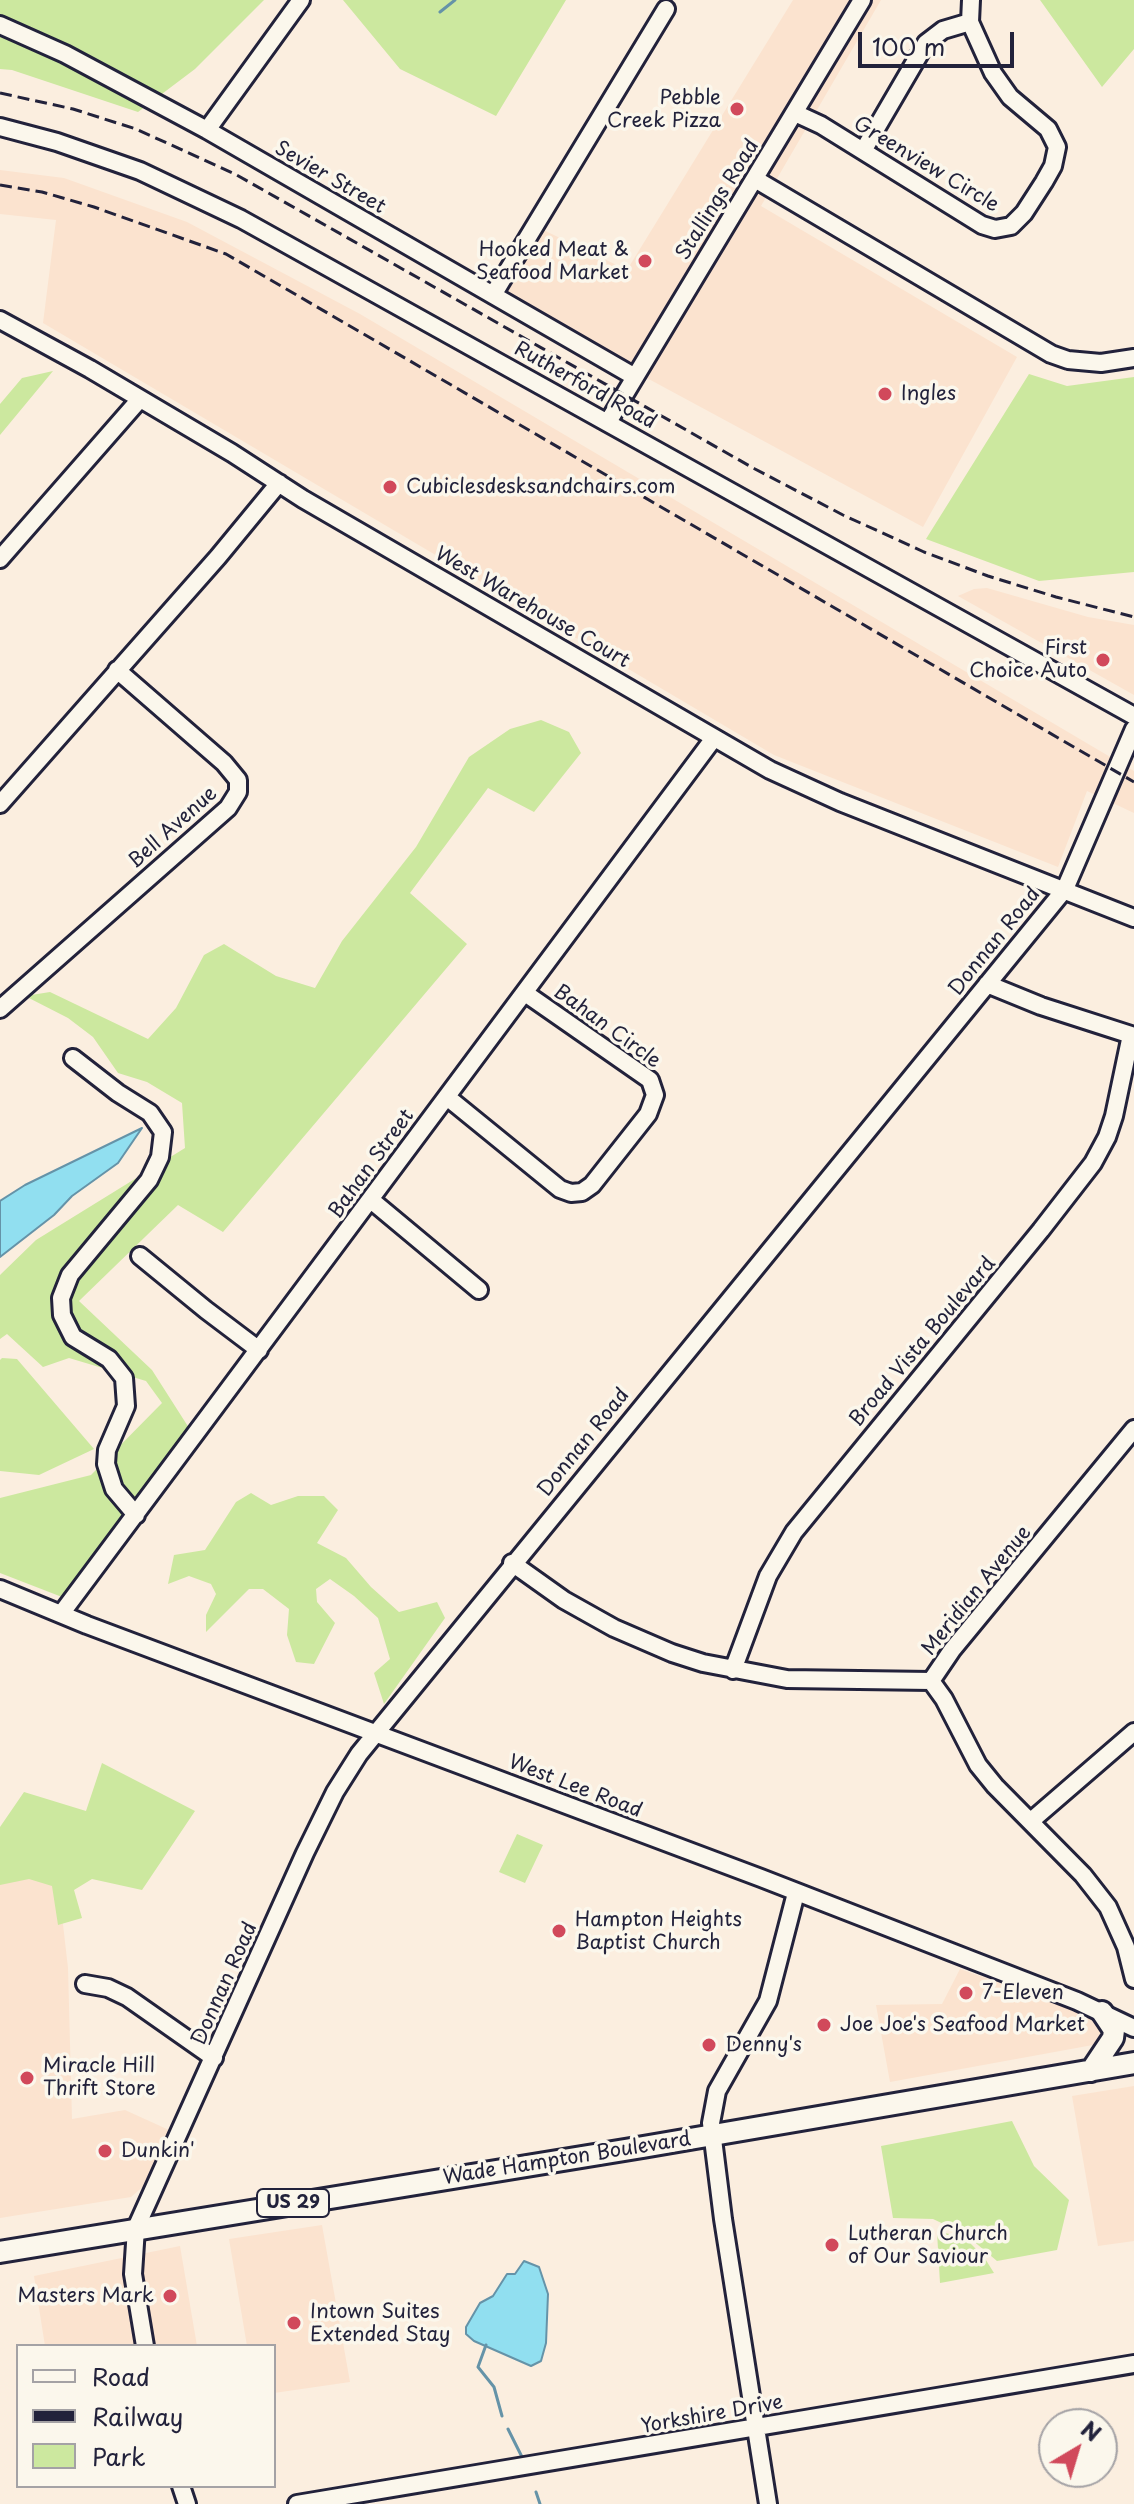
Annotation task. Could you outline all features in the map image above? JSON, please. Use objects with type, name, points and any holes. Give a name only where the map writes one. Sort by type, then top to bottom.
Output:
[{"type":"main road","points":[[1091,2071],[1113,2038],[1114,2030],[1102,2012]]},
{"type":"main road","name":"Wade Hampton Boulevard","points":[[0,2252],[711,2129],[1134,2063]]},
{"type":"street","points":[[207,130],[301,0]]},
{"type":"street","name":"Stallings Road","points":[[608,422],[862,0]]},
{"type":"street","name":"Greenview Circle","points":[[795,113],[821,125],[982,225],[1006,228],[1018,220],[1053,166],[1057,156],[1055,140],[1048,129],[1001,85],[985,58],[970,22],[971,0]]},
{"type":"street","points":[[493,295],[666,9]]},
{"type":"street","points":[[863,151],[926,43],[943,30],[970,22]]},
{"type":"street","name":"Sevier Street","points":[[0,25],[65,54],[207,130],[635,377]]},
{"type":"street","name":"Rutherford Road","points":[[0,127],[100,156],[188,192],[1134,716]]},
{"type":"street","points":[[755,179],[1051,354],[1068,360],[1101,363],[1134,358]]},
{"type":"street","name":"West Warehouse Court","points":[[0,320],[140,399],[714,738],[807,788],[1134,918]]},
{"type":"street","points":[[0,559],[140,399]]},
{"type":"street","points":[[0,804],[218,557],[279,483]]},
{"type":"street","name":"Bell Avenue","points":[[0,1009],[228,808],[238,792],[235,773],[117,670]]},
{"type":"street","name":"Donnan Road","points":[[136,2228],[320,1821],[359,1754],[1065,889],[1134,729]]},
{"type":"street","name":"Bahan Street","points":[[61,1614],[714,738]]},
{"type":"street","points":[[987,984],[1041,1006],[1133,1035]]},
{"type":"street","name":"Bahan Circle","points":[[447,1097],[560,1189],[571,1193],[582,1192],[592,1185],[648,1114],[655,1095],[650,1080],[525,993]]},
{"type":"street","name":"Broad Vista Boulevard","points":[[733,1670],[768,1576],[794,1532],[1093,1163],[1114,1116],[1133,1035]]},
{"type":"street","points":[[73,1058],[150,1113],[163,1132],[160,1157],[149,1180],[70,1275],[61,1298],[62,1315],[73,1337],[109,1359],[124,1378],[126,1406],[107,1450],[106,1464],[114,1489],[136,1515]]},
{"type":"street","points":[[371,1200],[479,1290]]},
{"type":"street","points":[[140,1256],[259,1350]]},
{"type":"street","name":"Meridian Avenue","points":[[1134,1429],[952,1650],[931,1681],[944,1699],[978,1765],[1083,1875],[1108,1907],[1126,1947],[1134,1979]]},
{"type":"street","points":[[512,1563],[564,1600],[614,1628],[672,1653],[733,1670],[787,1679],[931,1681]]},
{"type":"street","name":"West Lee Road","points":[[0,1589],[796,1893],[1102,2012],[1134,2028]]},
{"type":"street","points":[[1031,1821],[1134,1732]]},
{"type":"street","points":[[768,2504],[711,2129],[717,2091],[768,2001],[796,1893]]},
{"type":"street","points":[[85,1984],[108,1988],[127,1997],[214,2058]]},
{"type":"street","points":[[136,2228],[133,2274],[145,2344]]},
{"type":"street","name":"Yorkshire Drive","points":[[297,2504],[1134,2364]]},
{"type":"shaded area","points":[[793,0],[881,0],[761,206],[1017,357],[923,527],[493,295],[535,226],[627,270]]},
{"type":"shaded area","points":[[0,170],[64,178],[187,222],[360,314],[1134,771],[1134,813],[1087,791],[1058,867],[774,755],[43,323],[56,220],[0,214]]},
{"type":"shaded area","name":"First Choice Auto","points":[[987,588],[1088,617],[1134,625],[1134,695],[958,596],[974,589]]},
{"type":"shaded area","points":[[57,1872],[68,1968],[72,2119],[125,2110],[169,2130],[146,2184],[131,2197],[0,2218],[0,1881]]},
{"type":"shaded area","points":[[960,1969],[1129,2028],[1093,2045],[890,2082],[876,2005],[942,2004]]},
{"type":"shaded area","points":[[1134,2086],[1134,2241],[1098,2246],[1072,2096]]},
{"type":"shaded area","points":[[322,2225],[350,2382],[276,2393],[276,2344],[247,2344],[229,2239]]},
{"type":"shaded area","points":[[180,2246],[197,2344],[45,2344],[34,2276]]},
{"type":"green space","points":[[0,0],[264,0],[195,69],[138,112],[12,70],[0,69]]},
{"type":"green space","points":[[343,0],[566,0],[496,116],[400,69]]},
{"type":"green space","points":[[1040,0],[1134,0],[1134,49],[1102,87]]},
{"type":"green space","points":[[53,371],[0,435],[0,404],[22,378]]},
{"type":"green space","points":[[1029,374],[1067,386],[1134,377],[1134,572],[1039,581],[926,539]]},
{"type":"green space","points":[[541,720],[569,732],[581,753],[534,812],[488,788],[410,893],[467,944],[223,1232],[178,1205],[79,1301],[152,1370],[189,1428],[62,1597],[0,1573],[0,1498],[91,1475],[162,1403],[146,1381],[69,1358],[43,1367],[7,1334],[0,1339],[0,1275],[36,1240],[185,1148],[182,1103],[147,1082],[118,1073],[93,1037],[68,1018],[25,996],[50,992],[148,1039],[176,1008],[204,955],[224,944],[276,976],[315,988],[342,941],[416,847],[469,757],[510,729]]},
{"type":"green space","points":[[2,1358],[17,1359],[94,1449],[39,1475],[0,1471]]},
{"type":"green space","points":[[251,1493],[271,1505],[298,1496],[324,1496],[338,1510],[317,1543],[346,1558],[371,1587],[399,1612],[437,1602],[445,1618],[384,1704],[374,1673],[390,1659],[378,1618],[330,1579],[316,1589],[317,1602],[335,1623],[314,1664],[296,1662],[287,1635],[289,1609],[263,1589],[249,1589],[206,1632],[206,1615],[216,1594],[211,1584],[189,1576],[168,1584],[174,1555],[205,1550],[236,1502]]},
{"type":"green space","points":[[102,1763],[195,1811],[142,1890],[92,1879],[74,1890],[82,1918],[58,1925],[52,1886],[29,1879],[0,1885],[0,1827],[24,1792],[86,1811]]},
{"type":"green space","points":[[517,1834],[543,1845],[525,1883],[499,1872]]},
{"type":"green space","points":[[1012,2121],[1034,2166],[1069,2200],[1057,2250],[997,2261],[965,2234],[933,2219],[893,2218],[881,2146]]},
{"type":"green space","points":[[937,2232],[963,2236],[984,2257],[994,2273],[940,2283]]},
{"type":"water","points":[[142,1128],[118,1163],[72,1196],[54,1215],[0,1257],[0,1201],[25,1185]]},
{"type":"water","points":[[524,2261],[539,2267],[548,2294],[546,2343],[541,2361],[531,2366],[474,2341],[466,2334],[466,2327],[480,2303],[493,2296],[507,2274],[515,2274]]},
{"type":"waterway","points":[[440,12],[455,0]]},
{"type":"waterway","points":[[486,2345],[478,2367],[494,2387],[502,2416]]},
{"type":"waterway","points":[[508,2429],[522,2457]]},
{"type":"waterway","points":[[536,2492],[540,2504]]},
{"type":"railway","points":[[0,93],[73,109],[136,129],[235,174],[755,469],[843,515],[924,552],[988,576],[1134,617]]},
{"type":"railway","points":[[0,185],[42,192],[94,207],[226,254],[1134,782]]},
{"type":"place","name":"Pebble Creek Pizza","points":[[737,109]]},
{"type":"place","name":"Hooked Meat & Seafood Market","points":[[645,261]]},
{"type":"place","name":"Ingles","points":[[885,394]]},
{"type":"place","name":"Cubiclesdesksandchairs.com","points":[[390,487]]},
{"type":"place","name":"First Choice Auto","points":[[1103,660]]},
{"type":"place","name":"Hampton Heights Baptist Church","points":[[559,1931]]},
{"type":"place","name":"7-Eleven","points":[[966,1993]]},
{"type":"place","name":"Joe Joe's Seafood Market","points":[[824,2025]]},
{"type":"place","name":"Denny's","points":[[709,2045]]},
{"type":"place","name":"Miracle Hill Thrift Store","points":[[27,2078]]},
{"type":"place","name":"Dunkin'","points":[[105,2151]]},
{"type":"place","name":"Lutheran Church of Our Saviour","points":[[832,2245]]},
{"type":"place","name":"Masters Mark","points":[[170,2296]]},
{"type":"place","name":"Intown Suites Extended Stay","points":[[294,2323]]}]
